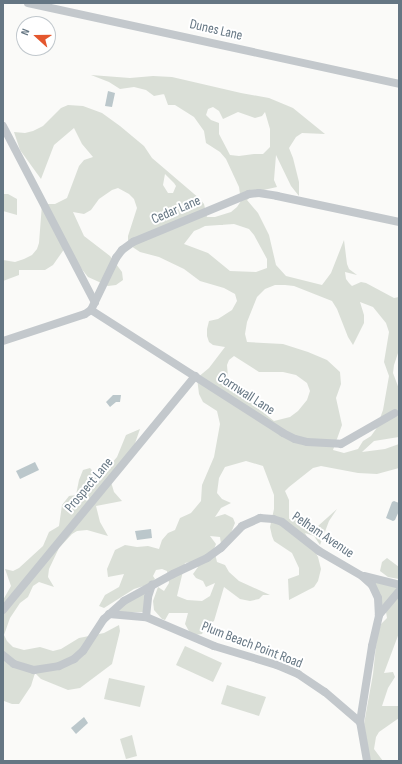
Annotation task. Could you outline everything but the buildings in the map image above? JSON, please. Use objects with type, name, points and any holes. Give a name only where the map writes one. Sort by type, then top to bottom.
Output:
[{"type":"street","name":"Dunes Lane","points":[[28,3],[399,84]]},
{"type":"street","points":[[3,126],[93,307],[85,314],[3,340]]},
{"type":"street","name":"Cedar Lane","points":[[93,307],[116,258],[122,250],[133,242],[249,194],[263,193],[399,222]]},
{"type":"street","name":"Cornwall Lane","points":[[93,307],[283,433],[307,442],[341,444],[395,413]]},
{"type":"street","name":"Prospect Lane","points":[[3,610],[195,376]]},
{"type":"street","name":"Pelham Avenue","points":[[3,655],[14,664],[34,670],[59,666],[74,659],[84,651],[109,614],[124,601],[152,585],[207,558],[221,548],[242,526],[252,520],[266,518],[282,522],[319,551],[360,575],[372,585],[378,598],[379,615],[360,722]]},
{"type":"street","points":[[360,575],[399,585]]},
{"type":"street","points":[[146,617],[148,597],[152,585]]},
{"type":"street","name":"Pelham Avenue","points":[[379,615],[399,591]]},
{"type":"street","name":"Plum Beach Point Road","points":[[109,614],[146,617],[214,646],[277,665],[298,674],[325,692],[360,722]]},
{"type":"street","points":[[360,722],[366,761]]},
{"type":"shaded area","points":[[91,75],[130,78],[153,76],[172,77],[269,98],[293,108],[325,134],[302,133],[296,137],[289,148],[299,182],[299,196],[291,186],[276,155],[274,180],[277,187],[259,191],[247,200],[258,213],[269,235],[276,265],[286,276],[322,285],[331,273],[344,240],[347,264],[349,269],[357,275],[345,272],[346,279],[349,283],[352,286],[361,282],[366,283],[394,298],[399,297],[399,350],[393,373],[399,389],[399,437],[374,441],[362,452],[385,449],[399,444],[399,468],[377,474],[358,473],[321,466],[313,468],[285,491],[289,500],[289,519],[299,517],[312,527],[318,526],[337,509],[329,521],[320,545],[314,536],[305,533],[318,557],[321,569],[318,581],[314,587],[289,600],[288,579],[299,575],[299,568],[292,553],[274,541],[272,536],[270,527],[274,509],[274,495],[263,466],[246,461],[225,467],[219,478],[217,493],[222,499],[231,503],[221,508],[215,517],[225,514],[233,518],[235,523],[231,533],[221,544],[220,537],[210,536],[216,544],[214,549],[217,562],[225,565],[229,572],[239,581],[270,595],[263,595],[259,599],[250,601],[240,599],[224,587],[214,621],[206,626],[202,634],[195,635],[190,633],[185,624],[188,613],[169,613],[165,620],[162,619],[154,610],[153,601],[158,587],[164,591],[169,583],[167,571],[162,569],[156,570],[153,576],[155,579],[150,584],[134,589],[104,608],[99,606],[105,595],[119,587],[124,574],[108,577],[107,569],[115,550],[125,545],[137,547],[148,546],[159,549],[162,540],[168,533],[175,530],[180,518],[191,513],[201,501],[202,485],[214,457],[220,424],[217,411],[203,402],[199,394],[197,378],[209,368],[225,347],[213,345],[209,342],[207,329],[209,321],[218,319],[232,310],[237,301],[235,294],[224,288],[200,281],[184,269],[159,257],[140,252],[131,246],[128,241],[128,236],[137,208],[134,199],[129,194],[118,188],[112,190],[99,199],[91,210],[84,214],[73,212],[84,236],[110,256],[122,272],[123,280],[116,285],[108,286],[88,277],[65,248],[53,265],[45,270],[19,270],[19,275],[3,281],[3,260],[15,262],[32,255],[37,249],[39,243],[42,204],[55,204],[67,198],[79,166],[84,160],[93,157],[82,144],[74,128],[54,145],[41,179],[20,150],[14,132],[25,133],[43,126],[61,108],[68,105],[83,106],[102,113],[120,126],[144,146],[152,158],[200,199],[204,204],[207,217],[215,217],[231,212],[241,201],[239,187],[226,159],[220,152],[206,143],[204,131],[194,117],[175,105],[168,105],[164,94],[154,96],[146,90],[134,87],[120,89],[109,82]],"holes":[[[213,107],[219,111],[223,119],[238,112],[255,118],[262,116],[265,112],[270,129],[270,147],[263,154],[239,156],[230,155],[219,134],[219,123],[211,120],[206,115],[208,109]],[[165,174],[176,186],[173,193],[168,193],[163,185]],[[234,224],[249,229],[254,235],[267,259],[267,268],[256,272],[230,271],[208,253],[184,244],[194,231],[205,226]],[[275,285],[294,286],[332,301],[353,345],[364,323],[364,315],[360,302],[373,307],[386,323],[389,332],[384,362],[389,376],[383,410],[376,429],[371,436],[363,441],[358,449],[344,453],[333,450],[342,425],[336,398],[341,384],[340,372],[327,360],[308,352],[283,344],[247,342],[245,334],[247,322],[257,297],[265,289]],[[234,356],[259,372],[283,372],[296,375],[307,383],[310,391],[307,400],[298,411],[290,417],[274,421],[259,409],[228,377],[227,365],[229,360]],[[191,562],[198,567],[193,574],[196,578],[203,581],[206,587],[215,583],[210,596],[202,601],[187,600],[177,596],[185,563]]]},
{"type":"shaded area","points":[[108,91],[115,93],[112,107],[105,106]]},
{"type":"shaded area","points":[[3,194],[8,194],[17,199],[17,215],[3,211]]},
{"type":"shaded area","points":[[113,395],[121,395],[120,402],[116,402],[110,407],[106,402]]},
{"type":"shaded area","points":[[140,429],[133,449],[111,482],[114,492],[122,501],[96,506],[100,522],[108,536],[87,530],[77,531],[72,534],[59,548],[49,569],[48,577],[54,587],[39,582],[33,586],[28,597],[20,603],[10,618],[4,635],[13,647],[24,650],[40,647],[53,651],[61,649],[79,638],[104,633],[119,625],[120,631],[112,664],[80,688],[68,690],[41,679],[35,673],[31,686],[19,704],[12,704],[4,701],[3,713],[3,600],[11,586],[5,569],[13,571],[19,568],[43,546],[49,532],[59,526],[62,505],[69,496],[76,495],[83,470],[90,468],[99,478],[117,457],[126,435]]},
{"type":"shaded area","points":[[35,462],[39,470],[20,479],[16,471]]},
{"type":"shaded area","points":[[394,501],[399,503],[399,511],[395,520],[393,521],[386,518],[392,502]]},
{"type":"shaded area","points":[[151,529],[152,538],[137,540],[135,531]]},
{"type":"shaded area","points":[[387,558],[399,567],[399,579],[388,577],[380,571],[382,562]]},
{"type":"shaded area","points":[[370,579],[399,587],[382,609]]},
{"type":"shaded area","points":[[147,591],[144,612],[117,612],[129,600]]},
{"type":"shaded area","points":[[399,593],[399,633],[384,673],[393,672],[395,677],[388,688],[382,706],[399,706],[399,718],[379,732],[376,737],[374,749],[383,761],[370,761],[364,724],[373,674],[377,636],[381,624],[387,618],[386,612]]},
{"type":"shaded area","points":[[185,646],[222,663],[213,682],[176,665]]},
{"type":"shaded area","points":[[109,678],[145,686],[140,707],[104,699]]},
{"type":"shaded area","points":[[227,685],[266,697],[259,716],[221,704]]},
{"type":"shaded area","points":[[84,717],[88,723],[76,734],[71,728]]},
{"type":"shaded area","points":[[132,735],[137,756],[126,759],[120,739]]}]
